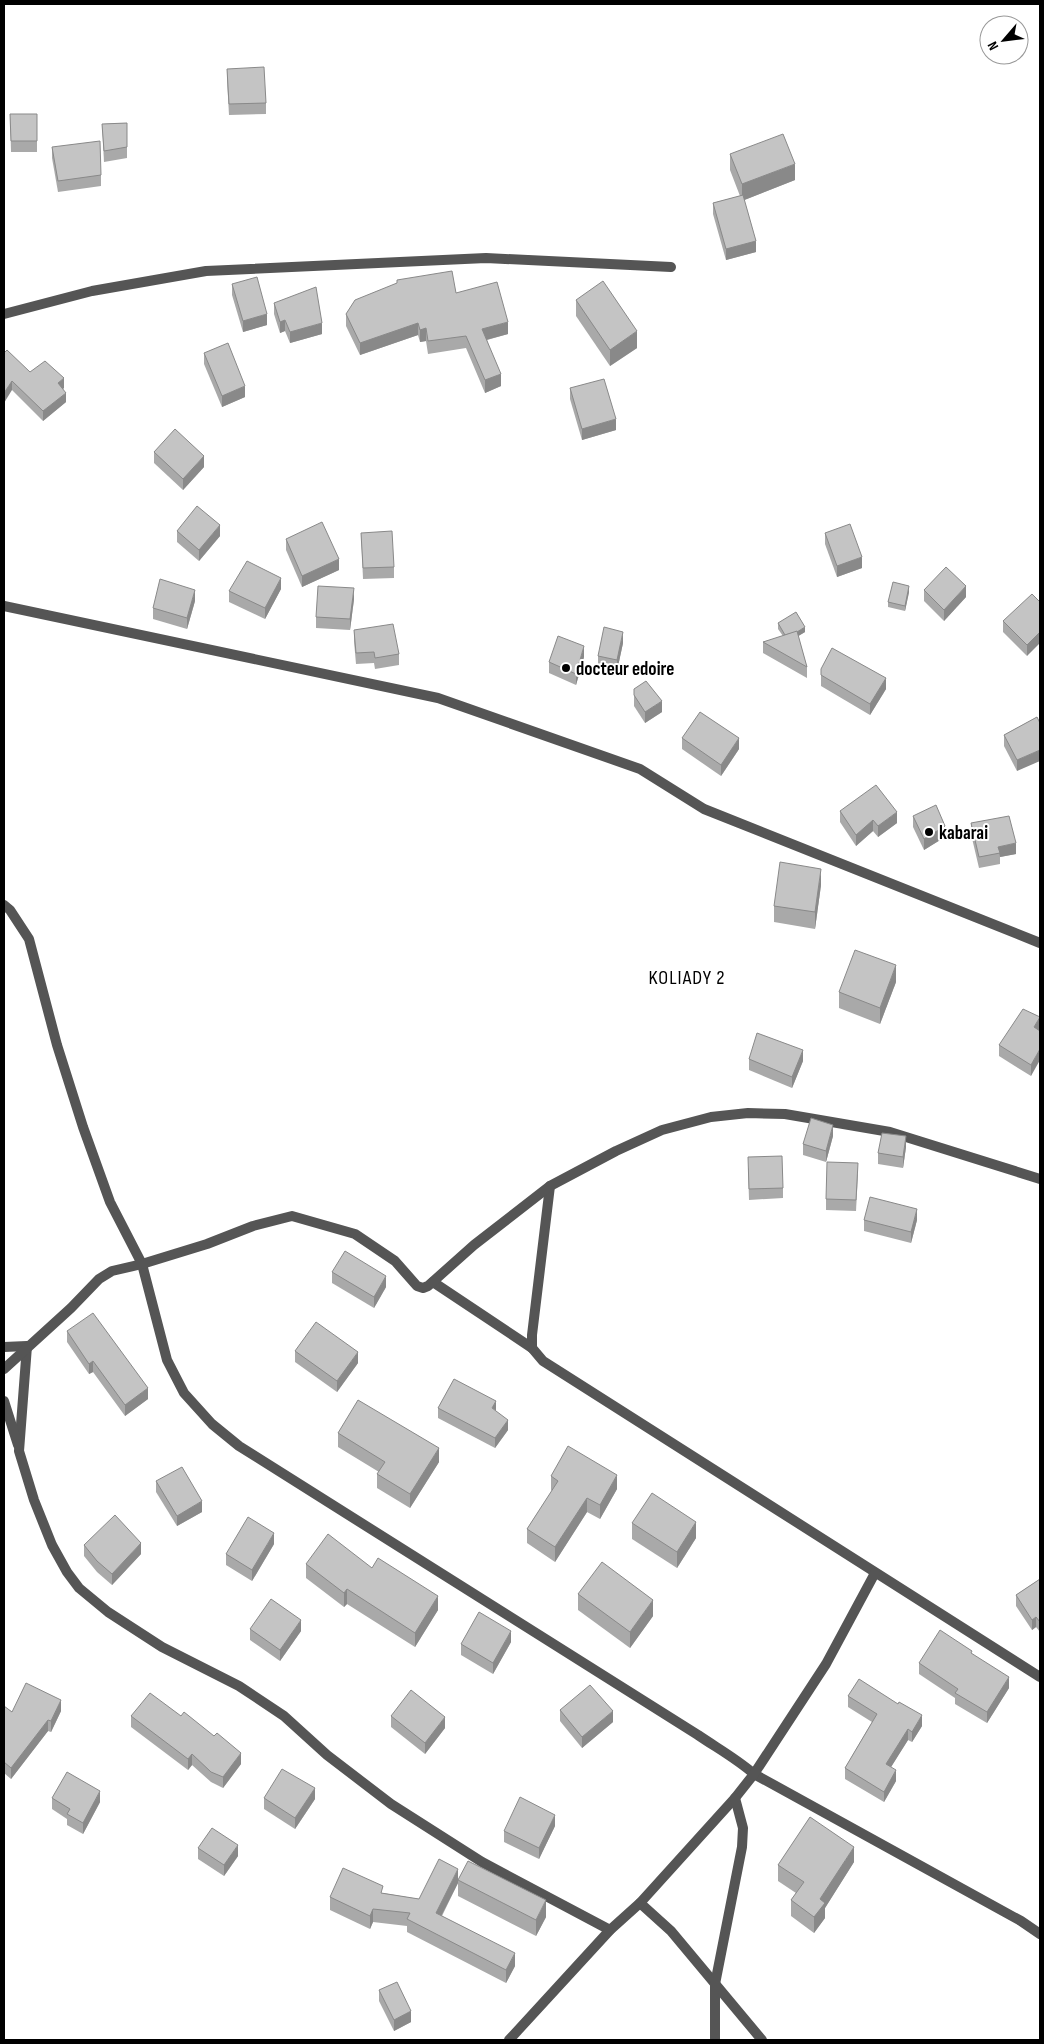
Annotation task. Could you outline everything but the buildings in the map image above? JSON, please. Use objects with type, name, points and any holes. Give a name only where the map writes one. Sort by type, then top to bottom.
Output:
[{"type":"street","points":[[4,314],[92,291],[206,271],[486,258],[671,267]]},
{"type":"street","points":[[4,606],[438,698],[640,769],[704,809],[1040,943]]},
{"type":"street","points":[[4,905],[10,910],[29,939],[57,1045],[83,1128],[110,1202],[142,1264],[170,1366],[184,1393],[212,1424],[239,1446],[698,1735],[720,1751],[737,1760],[754,1774],[1040,1934]]},
{"type":"street","points":[[4,1369],[99,1279],[112,1271],[142,1264],[207,1244],[253,1226],[292,1216],[355,1234],[395,1261],[417,1286],[422,1288],[433,1282],[474,1245],[550,1186],[616,1151],[662,1130],[711,1117],[748,1113],[785,1114],[890,1132],[1040,1178]]},
{"type":"street","points":[[532,1348],[532,1334],[550,1186]]},
{"type":"street","points":[[433,1282],[532,1348],[543,1361],[875,1574],[1040,1677]]},
{"type":"street","points":[[4,1347],[27,1346]]},
{"type":"street","points":[[19,1451],[27,1346]]},
{"type":"street","points":[[4,1401],[34,1500],[52,1545],[67,1572],[79,1588],[108,1612],[162,1647],[239,1686],[284,1716],[327,1755],[390,1804],[482,1862],[610,1930]]},
{"type":"street","points":[[508,2040],[610,1930],[640,1903],[735,1798],[754,1774],[826,1664],[875,1574]]},
{"type":"street","points":[[715,2040],[715,1984],[742,1847],[743,1828],[735,1798]]},
{"type":"street","points":[[640,1903],[671,1931],[762,2040]]},
{"type":"place","name":"docteur edoire","points":[[566,668]]},
{"type":"place","name":"kabarai","points":[[929,832]]},
{"type":"district","name":"KOLIADY 2","points":[[687,977]]}]
